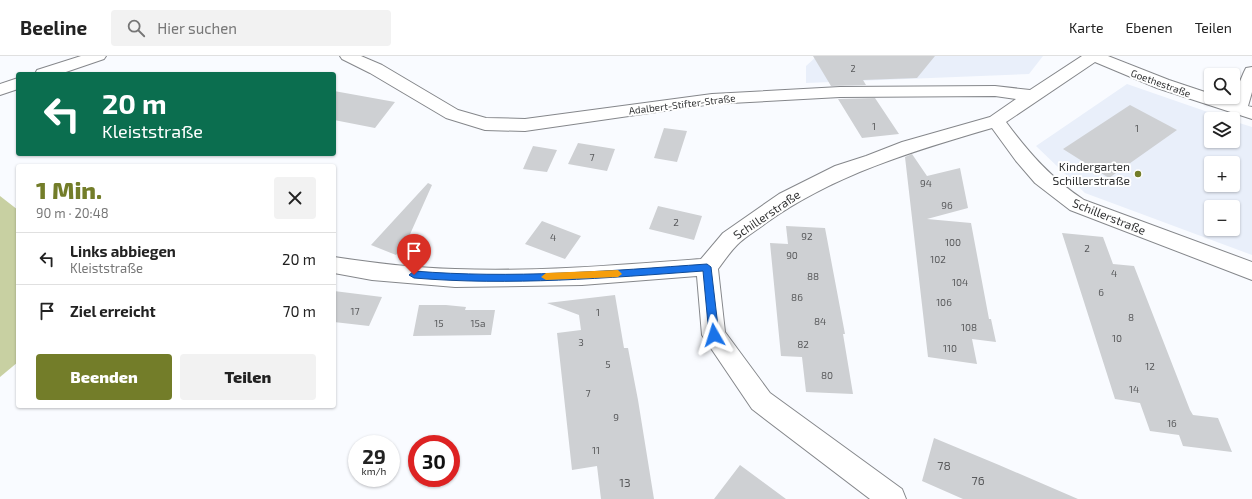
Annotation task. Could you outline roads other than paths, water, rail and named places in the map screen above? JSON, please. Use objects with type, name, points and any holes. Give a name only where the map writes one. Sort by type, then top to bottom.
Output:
[{"type":"street","points":[[48,72],[98,56]]},
{"type":"street","name":"Adalbert-Stifter-Straße","points":[[348,56],[376,69],[452,114],[485,124],[526,125],[712,99],[848,92],[995,91],[1033,96]]},
{"type":"street","name":"Schillerstraße","points":[[707,267],[730,239],[786,199],[842,171],[873,161],[909,146],[996,121],[1094,56]]},
{"type":"street","name":"Goethestraße","points":[[1094,56],[1163,84],[1246,111]]},
{"type":"street","points":[[1246,111],[1241,98],[1252,72]]},
{"type":"street","points":[[0,90],[16,84]]},
{"type":"street","name":"Schillerstraße","points":[[996,121],[1020,156],[1037,175],[1058,193],[1077,205],[1252,271]]},
{"type":"street","points":[[336,265],[372,271],[455,278],[582,276],[707,267],[714,335],[761,402],[892,499]]},
{"type":"place","name":"Kindergarten Schillerstraße","points":[[1138,174]]}]
